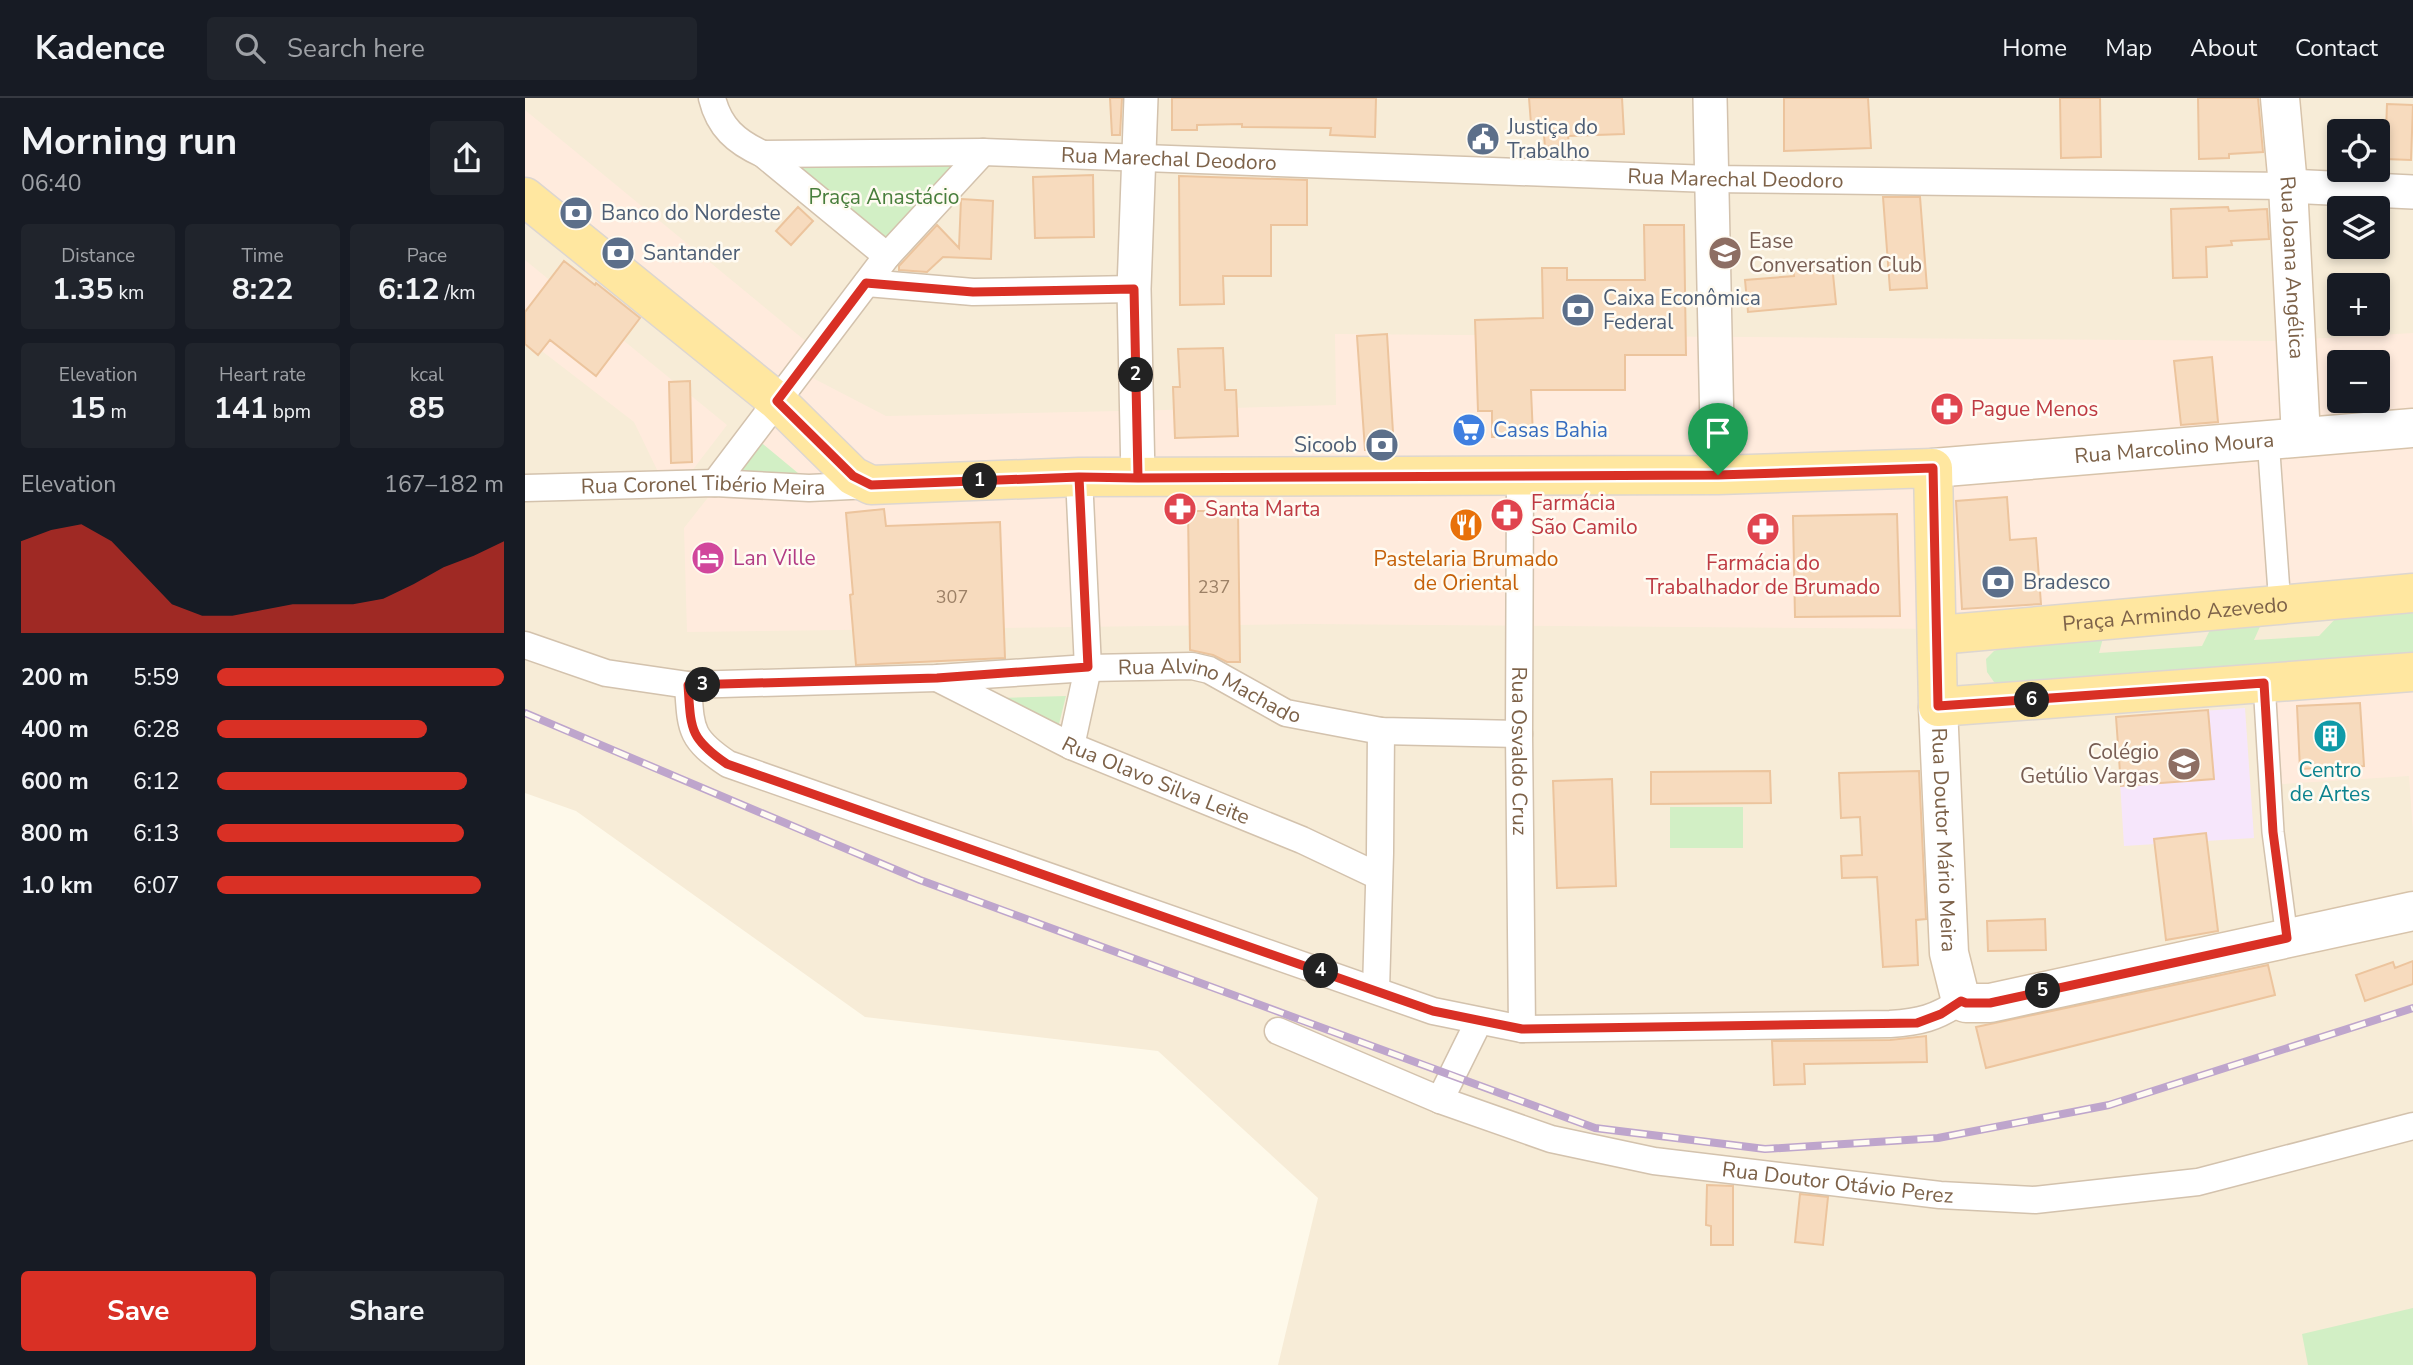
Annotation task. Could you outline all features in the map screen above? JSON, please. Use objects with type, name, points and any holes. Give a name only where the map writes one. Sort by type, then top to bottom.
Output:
[{"type":"main road","name":"Rua Joana Angélica","points":[[2280,98],[2288,186],[2284,438]]},
{"type":"main road","points":[[525,197],[777,401],[853,476],[871,485]]},
{"type":"main road","name":"Rua Marcolino Moura","points":[[1933,468],[2413,428]]},
{"type":"main road","name":"Rua Coronel Tibério Meira","points":[[871,485],[1079,477],[1718,475],[1933,468]]},
{"type":"main road","name":"Rua Doutor Mário Meira","points":[[1933,468],[1938,706],[1949,953],[1961,1001]]},
{"type":"main road","name":"Praça Armindo Azevedo","points":[[1938,635],[2413,593]]},
{"type":"main road","points":[[1938,706],[2413,672]]},
{"type":"main road","points":[[1961,1001],[1990,1003],[2413,911]]},
{"type":"street","points":[[712,98],[717,117],[741,144],[763,154],[887,256]]},
{"type":"street","points":[[1138,478],[1134,289],[1141,98]]},
{"type":"street","points":[[1710,98],[1718,475]]},
{"type":"street","points":[[715,483],[887,256],[983,152]]},
{"type":"street","name":"Rua Marechal Deodoro","points":[[763,154],[983,152],[1710,179],[2288,186],[2413,192]]},
{"type":"street","points":[[866,283],[973,292],[1134,289]]},
{"type":"street","points":[[2280,606],[2284,438]]},
{"type":"street","name":"Rua Osvaldo Cruz","points":[[1520,475],[1522,1029]]},
{"type":"street","points":[[1071,746],[1088,667],[1079,477]]},
{"type":"street","name":"Rua Coronel Tibério Meira","points":[[525,488],[715,483],[809,488],[871,485]]},
{"type":"street","name":"Rua Alvino Machado","points":[[525,645],[606,673],[688,685],[937,678],[1088,667],[1192,667],[1209,670],[1286,713],[1381,731],[1519,734]]},
{"type":"street","name":"Rua Olavo Silva Leite","points":[[937,678],[1071,746],[1302,840],[1378,876]]},
{"type":"street","points":[[2264,683],[2273,832],[2287,938]]},
{"type":"street","points":[[688,685],[691,726],[707,750],[727,764],[1433,1011],[1522,1029],[1917,1023],[1941,1014],[1961,1001]]},
{"type":"street","points":[[1376,990],[1381,731]]},
{"type":"street","points":[[1440,1100],[1479,1021]]},
{"type":"street","name":"Rua Doutor Otávio Perez","points":[[1278,1031],[1440,1100],[1551,1139],[1654,1161],[1940,1195],[2035,1200],[2198,1182],[2413,1126]]},
{"type":"shaded area","points":[[525,98],[2413,98],[2413,1365],[1278,1365],[1318,1198],[1158,1051],[865,1017],[576,811],[525,793]]},
{"type":"shaded area","points":[[525,110],[808,343],[765,396],[525,201]]},
{"type":"shaded area","points":[[525,260],[727,425],[691,472],[660,476],[634,422],[525,338]]},
{"type":"shaded area","points":[[2413,333],[2413,583],[1950,629],[1309,624],[687,632],[684,528],[805,374],[886,416],[1336,405],[1335,334],[2273,341]]},
{"type":"shaded area","points":[[2413,686],[2413,832],[2409,776],[2268,785],[2262,698]]},
{"type":"shaded area","name":"Colégio Getúlio Vargas","points":[[2245,708],[2254,838],[2124,846],[2116,717]]},
{"type":"green space","name":"Praça Anastácio","points":[[782,160],[959,162],[888,246]]},
{"type":"green space","points":[[758,440],[810,483],[722,485]]},
{"type":"green space","points":[[2413,610],[2413,659],[2008,686],[1994,682],[1987,672],[1986,659],[1994,651],[2009,646],[2103,638],[2099,653],[2202,646],[2211,628],[2262,622],[2254,640],[2319,636],[2338,616]]},
{"type":"green space","points":[[1066,696],[1053,748],[963,699]]},
{"type":"green space","points":[[1670,807],[1743,807],[1743,848],[1670,848]]},
{"type":"green space","points":[[2413,1308],[2413,1365],[2308,1365],[2302,1334]]},
{"type":"building","points":[[1110,98],[1122,98],[1120,135],[1112,135]]},
{"type":"building","points":[[1172,98],[1376,98],[1375,137],[1330,135],[1331,128],[1242,127],[1242,124],[1197,125],[1197,130],[1172,130]]},
{"type":"building","points":[[1529,98],[1622,98],[1624,134],[1568,136],[1569,145],[1545,147],[1543,123],[1531,124]]},
{"type":"building","points":[[1784,98],[1868,98],[1871,148],[1784,151]]},
{"type":"building","points":[[2060,98],[2100,98],[2101,157],[2061,158]]},
{"type":"building","points":[[2198,98],[2258,98],[2263,152],[2229,154],[2229,158],[2199,159]]},
{"type":"building","points":[[2387,104],[2413,105],[2411,160],[2390,159],[2390,119],[2386,119]]},
{"type":"building","points":[[1093,175],[1094,237],[1035,238],[1033,177]]},
{"type":"building","points":[[1179,176],[1307,180],[1307,225],[1271,225],[1271,276],[1223,276],[1224,304],[1180,305]]},
{"type":"building","points":[[1883,197],[1920,197],[1927,288],[1890,290]]},
{"type":"building","points":[[961,199],[993,201],[991,259],[943,257],[927,272],[899,270],[899,266],[937,225],[959,248]]},
{"type":"building","points":[[798,207],[813,221],[791,245],[776,231]]},
{"type":"building","points":[[2228,207],[2229,211],[2267,209],[2269,239],[2231,241],[2232,245],[2206,247],[2207,277],[2173,278],[2171,209]]},
{"type":"building","points":[[1644,225],[1684,225],[1686,355],[1625,355],[1625,390],[1531,390],[1533,436],[1492,437],[1492,411],[1478,411],[1475,320],[1543,318],[1542,268],[1567,268],[1567,280],[1645,280]]},
{"type":"building","points":[[564,261],[640,318],[596,376],[550,340],[538,355],[525,344],[525,312]]},
{"type":"building","points":[[1832,264],[1836,304],[1748,312],[1745,280],[1794,276],[1793,267]]},
{"type":"building","points":[[1387,334],[1394,449],[1365,450],[1357,336]]},
{"type":"building","points":[[1223,348],[1225,390],[1236,390],[1238,436],[1175,438],[1173,387],[1180,387],[1178,349]]},
{"type":"building","points":[[2212,357],[2218,422],[2181,425],[2174,361]]},
{"type":"building","points":[[690,381],[692,462],[671,463],[669,382]]},
{"type":"building","points":[[2007,497],[2010,540],[2036,538],[2041,604],[1962,609],[1956,501]]},
{"type":"building","points":[[884,509],[886,526],[1000,522],[1005,658],[856,665],[846,513]]},
{"type":"building","points":[[1188,511],[1238,511],[1240,662],[1227,662],[1213,655],[1190,650]]},
{"type":"building","points":[[1897,514],[1900,616],[1795,617],[1793,516]]},
{"type":"building","name":"Centro de Artes","points":[[2360,703],[2364,766],[2300,769],[2297,706]]},
{"type":"building","points":[[2208,710],[2214,779],[2121,786],[2116,717]]},
{"type":"building","points":[[1770,771],[1771,803],[1651,804],[1651,772]]},
{"type":"building","points":[[1919,771],[1926,919],[1916,920],[1918,965],[1883,967],[1877,877],[1842,878],[1841,856],[1862,855],[1860,817],[1841,818],[1839,773]]},
{"type":"building","points":[[1612,779],[1616,886],[1557,888],[1553,781]]},
{"type":"building","points":[[2206,833],[2218,931],[2166,940],[2154,839]]},
{"type":"building","points":[[2045,919],[2046,950],[1988,951],[1987,921]]},
{"type":"building","points":[[2413,961],[2413,984],[2365,1001],[2356,975],[2393,962],[2395,968]]},
{"type":"building","points":[[2268,965],[2275,995],[1986,1068],[1976,1027]]},
{"type":"building","points":[[1926,1036],[1927,1062],[1804,1064],[1805,1084],[1774,1085],[1772,1041],[1890,1040]]},
{"type":"building","points":[[1707,1185],[1733,1186],[1733,1245],[1711,1245],[1711,1226],[1706,1225]]},
{"type":"building","points":[[1800,1194],[1828,1197],[1823,1245],[1795,1242]]},
{"type":"railway","points":[[525,713],[920,880],[1595,1128],[1765,1149],[1938,1138],[2109,1105],[2413,1008]]},
{"type":"place","name":"Justiça do Trabalho","points":[[1483,139]]},
{"type":"place","name":"Banco do Nordeste","points":[[576,213]]},
{"type":"place","name":"Santander","points":[[618,253]]},
{"type":"place","name":"Ease Conversation Club","points":[[1725,253]]},
{"type":"place","name":"Caixa Econômica Federal","points":[[1578,310]]},
{"type":"place","name":"Pague Menos","points":[[1947,409]]},
{"type":"place","name":"Casas Bahia","points":[[1469,430]]},
{"type":"place","name":"Sicoob","points":[[1382,445]]},
{"type":"place","name":"Santa Marta","points":[[1180,509]]},
{"type":"place","name":"Farmácia São Camilo","points":[[1507,515]]},
{"type":"place","name":"Pastelaria Brumado de Oriental","points":[[1466,525]]},
{"type":"place","name":"Farmácia do Trabalhador de Brumado","points":[[1763,529]]},
{"type":"place","name":"Lan Ville","points":[[708,558]]},
{"type":"place","name":"Bradesco","points":[[1998,582]]},
{"type":"place","name":"Centro de Artes","points":[[2330,736]]},
{"type":"place","name":"Colégio Getúlio Vargas","points":[[2184,764]]},
{"type":"route","points":[[1718,475],[1138,478],[1079,477],[871,485],[853,476],[777,401],[866,283],[973,292],[1134,289],[1138,478],[1079,477],[1088,667],[937,678],[688,685],[691,726],[707,750],[727,764],[1433,1011],[1522,1029],[1917,1023],[1941,1014],[1961,1001],[1990,1003],[2287,938],[2273,832],[2264,683],[1938,706],[1933,468],[1718,475]]}]
